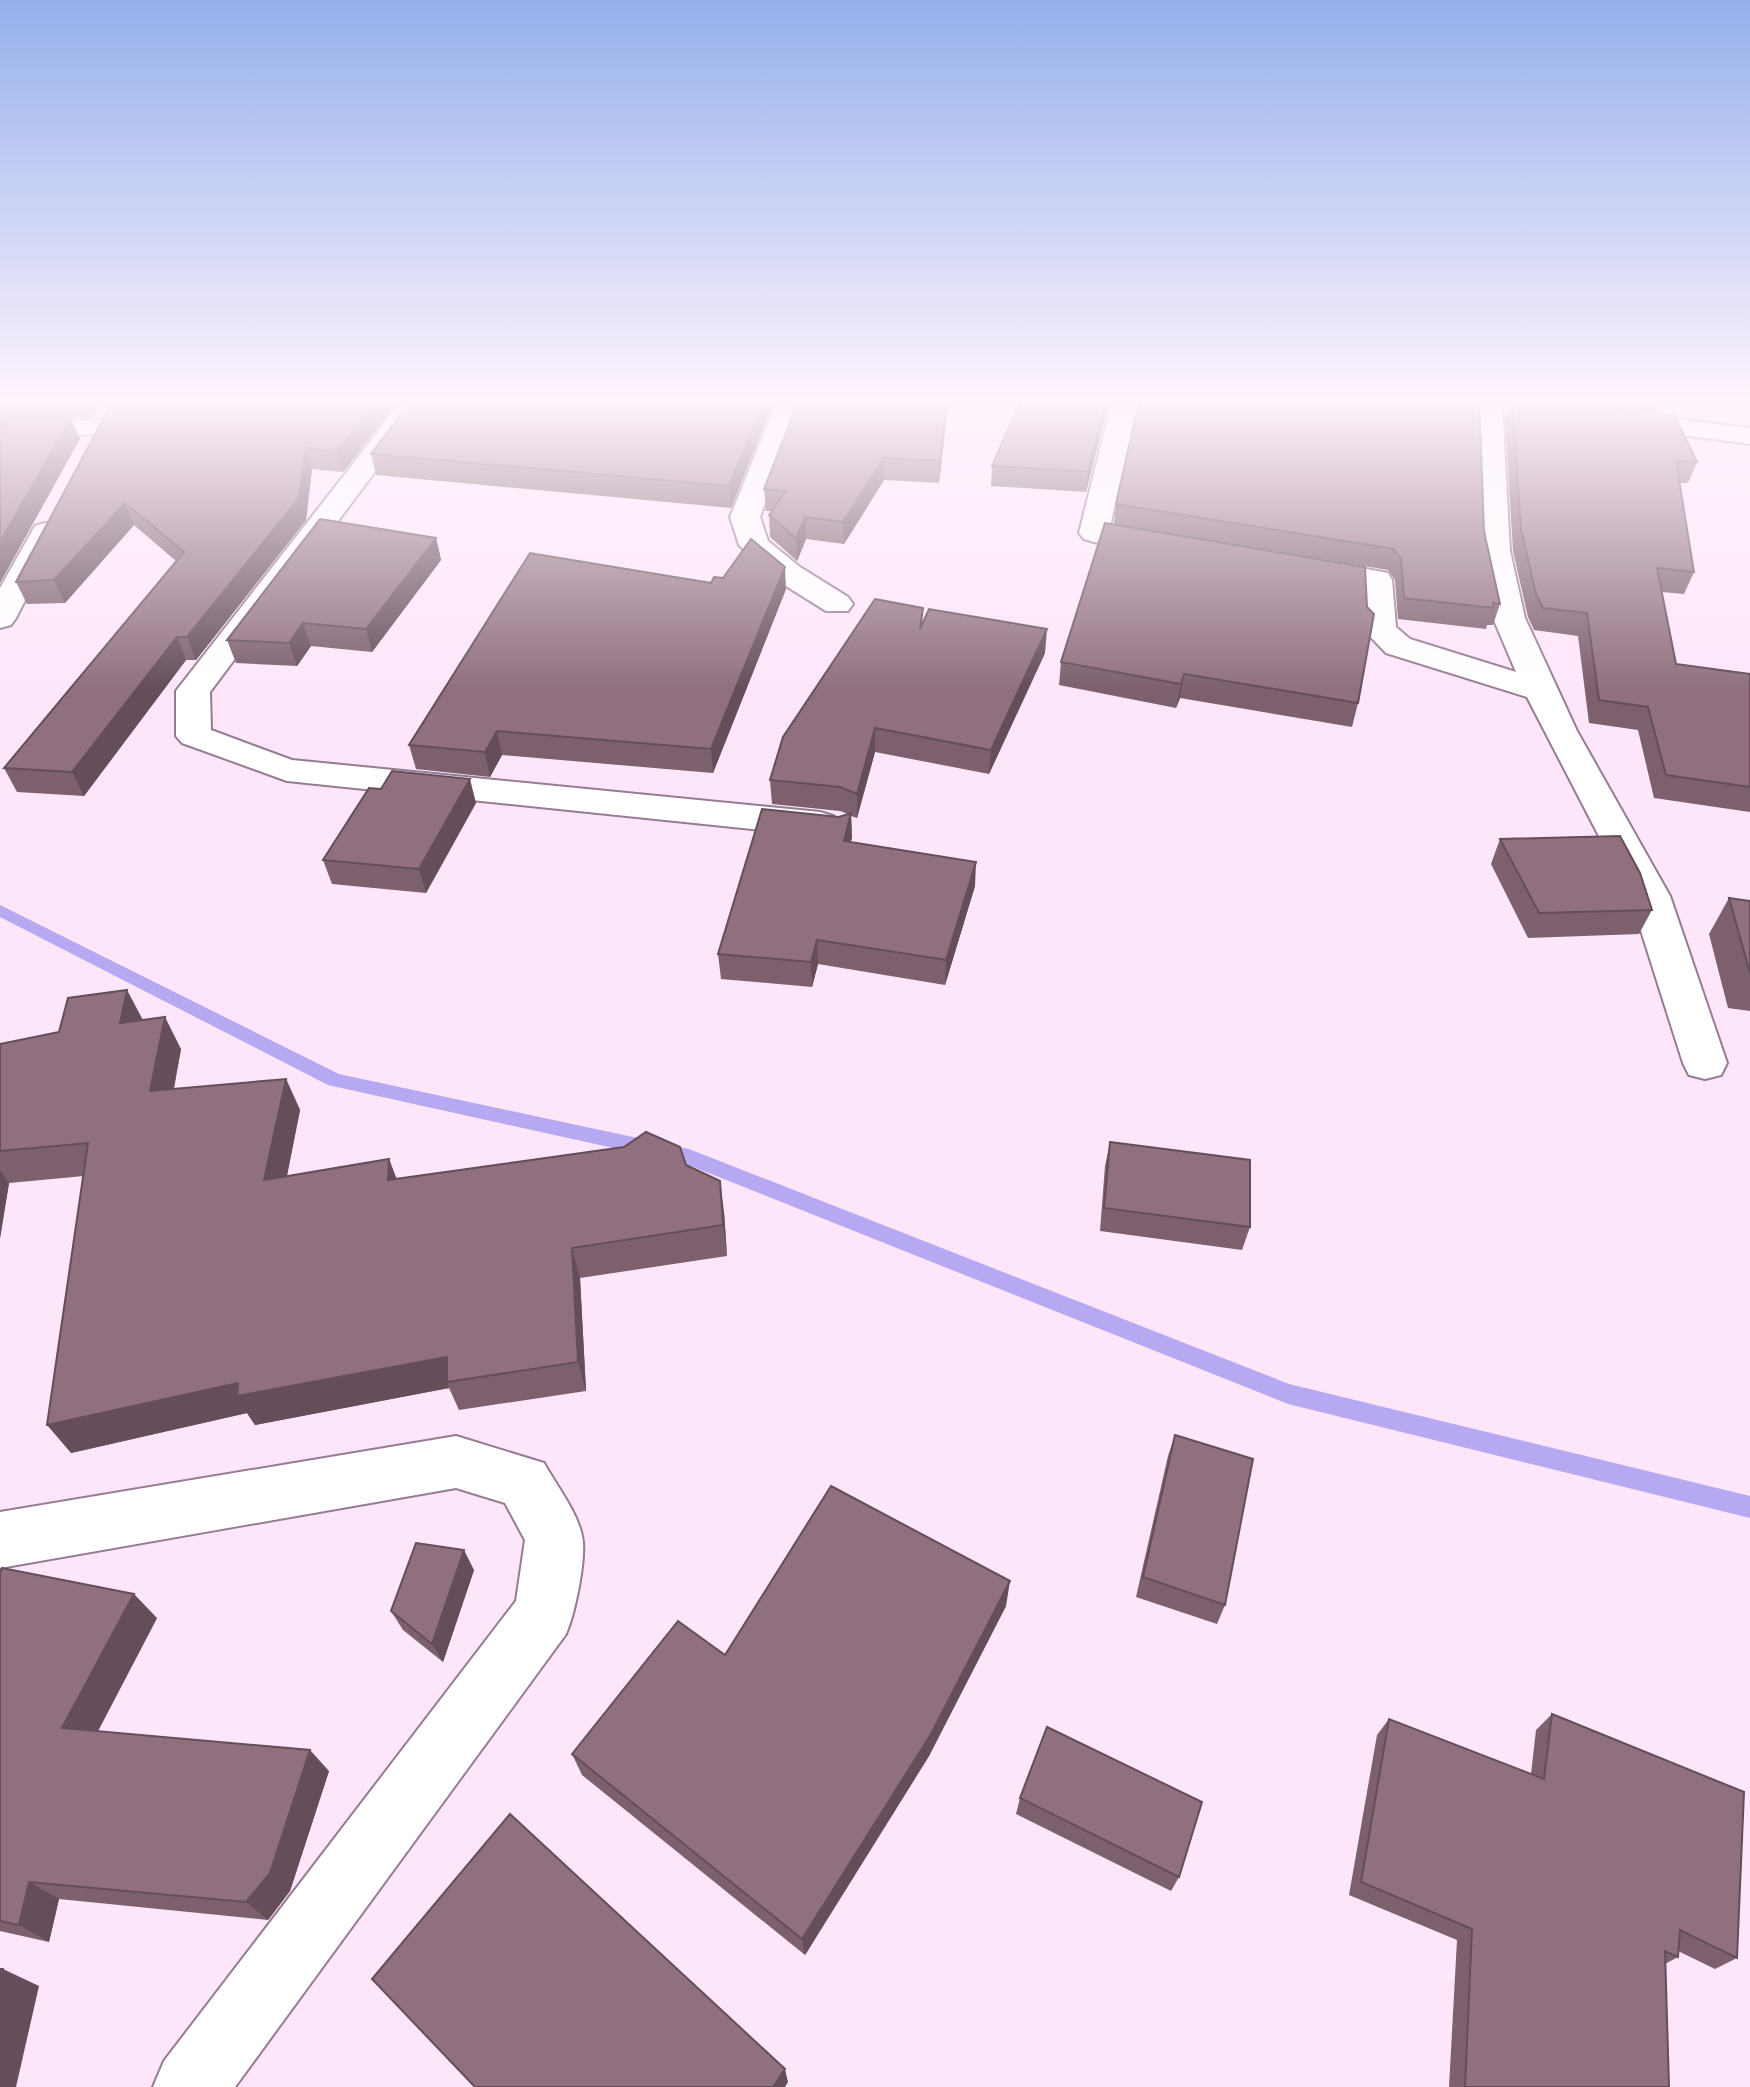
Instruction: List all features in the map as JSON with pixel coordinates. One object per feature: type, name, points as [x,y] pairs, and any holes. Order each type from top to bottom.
[{"type":"street","points":[[343,494],[193,691],[194,736],[287,770],[840,826]]},
{"type":"street","points":[[754,494],[745,517],[754,545],[789,574],[837,604]]},
{"type":"street","points":[[1103,494],[1094,533],[1186,548]]},
{"type":"street","points":[[1493,494],[1495,551],[1509,618],[1544,691],[1559,731],[1650,896],[1705,1063]]},
{"type":"street","points":[[0,618],[57,511]]},
{"type":"street","points":[[1277,563],[1377,580],[1380,630],[1398,646],[1544,691]]},
{"type":"street","points":[[0,1540],[456,1462],[524,1482],[554,1537],[545,1613],[190,2087]]},
{"type":"building","points":[[0,494],[27,494],[0,542]]},
{"type":"building","points":[[63,494],[300,494],[187,637],[177,637],[72,772],[4,768],[184,552],[125,503],[54,580],[16,582]]},
{"type":"building","points":[[784,494],[861,494],[843,522],[805,517],[796,538],[769,515]]},
{"type":"building","points":[[1118,494],[1483,494],[1484,531],[1500,604],[1493,603],[1493,608],[1404,598],[1401,559],[1394,549],[1116,504]]},
{"type":"building","points":[[1519,494],[1681,494],[1694,572],[1657,568],[1676,664],[1750,674],[1750,787],[1666,775],[1648,707],[1599,700],[1587,613],[1543,608],[1536,594],[1521,529]]},
{"type":"building","points":[[320,519],[436,538],[366,629],[303,623],[289,643],[227,640]]},
{"type":"building","points":[[1105,523],[1365,567],[1367,607],[1374,614],[1358,703],[1184,674],[1181,684],[1061,662]]},
{"type":"building","points":[[751,539],[785,567],[711,749],[497,731],[485,752],[409,745],[530,553],[711,583],[714,577],[723,578]]},
{"type":"building","points":[[875,599],[923,608],[920,629],[929,609],[1047,629],[991,750],[875,728],[857,794],[840,787],[770,780],[783,737]]},
{"type":"building","points":[[392,771],[470,779],[419,869],[323,860],[369,788],[381,789]]},
{"type":"building","points":[[762,809],[839,817],[851,813],[844,841],[976,862],[946,960],[817,940],[811,962],[718,954]]},
{"type":"building","points":[[1620,836],[1640,873],[1652,910],[1539,913],[1500,839]]},
{"type":"building","points":[[1729,898],[1750,901],[1750,973]]},
{"type":"building","points":[[127,990],[120,1023],[165,1017],[150,1091],[286,1079],[264,1180],[389,1159],[388,1180],[624,1147],[646,1132],[680,1147],[686,1165],[720,1181],[723,1225],[572,1248],[578,1362],[447,1382],[447,1357],[237,1396],[238,1383],[47,1425],[88,1143],[0,1151],[0,1044],[59,1032],[68,998]]},
{"type":"building","points":[[1110,1142],[1250,1160],[1250,1227],[1104,1208]]},
{"type":"building","points":[[1175,1435],[1253,1459],[1225,1605],[1143,1577]]},
{"type":"building","points":[[831,1486],[1010,1581],[931,1734],[802,1939],[572,1754],[678,1621],[725,1655]]},
{"type":"building","points":[[416,1543],[464,1550],[432,1644],[391,1611]]},
{"type":"building","points":[[2,1568],[134,1594],[62,1728],[310,1750],[270,1873],[246,1902],[29,1882],[19,1925],[0,1921]]},
{"type":"building","points":[[1552,1714],[1744,1792],[1737,1958],[1680,1930],[1678,1957],[1665,1951],[1669,2087],[1465,2087],[1472,1929],[1361,1882],[1389,1719],[1544,1779]]},
{"type":"building","points":[[1047,1727],[1202,1802],[1179,1877],[1020,1798]]},
{"type":"building","points":[[510,1814],[785,2069],[773,2087],[475,2087],[372,1979]]},
{"type":"waterway","points":[[0,910],[335,1080],[689,1157],[1288,1394],[1750,1507]]}]
